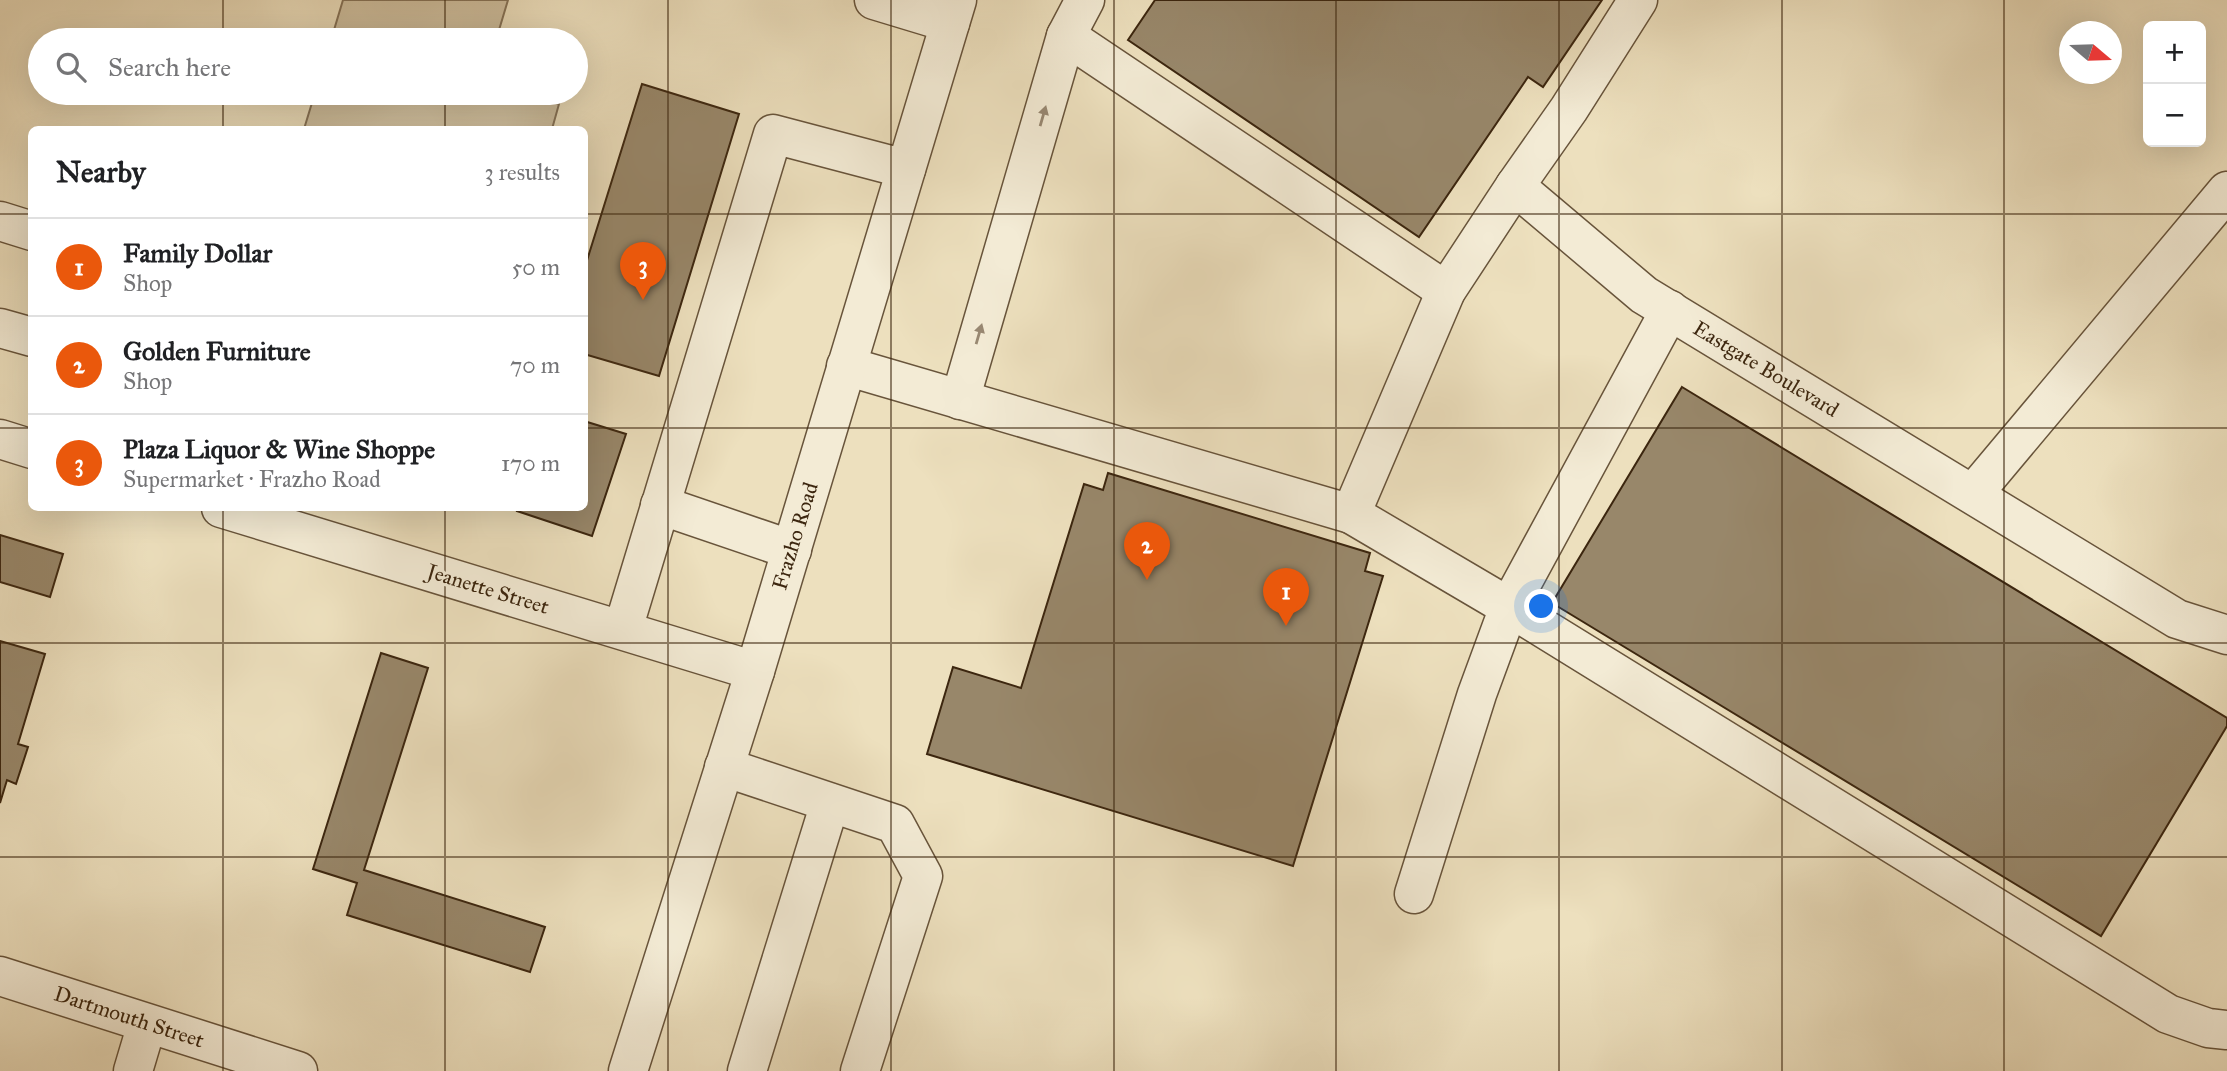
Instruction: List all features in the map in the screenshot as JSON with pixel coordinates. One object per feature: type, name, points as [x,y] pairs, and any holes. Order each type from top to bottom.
[{"type":"street","points":[[874,0],[953,12]]},
{"type":"street","points":[[960,400],[1066,36],[1085,0]]},
{"type":"street","points":[[1350,514],[1446,292],[1569,109],[1638,0]]},
{"type":"street","name":"Frazho Road","points":[[628,1071],[755,671],[953,12]]},
{"type":"street","points":[[1066,36],[1446,292]]},
{"type":"street","points":[[623,629],[772,134],[906,169]]},
{"type":"street","name":"Eastgate Boulevard","points":[[1515,186],[1644,295],[2177,619],[2227,635]]},
{"type":"street","points":[[1973,494],[2227,191]]},
{"type":"street","points":[[0,221],[28,229]]},
{"type":"street","points":[[1414,894],[1477,694],[1509,607],[1670,310]]},
{"type":"street","points":[[0,328],[28,336]]},
{"type":"street","points":[[846,366],[1350,514],[1509,607],[2168,1014],[2208,1028],[2227,1030]]},
{"type":"street","points":[[0,439],[28,448]]},
{"type":"street","points":[[660,505],[792,550]]},
{"type":"street","name":"Jeanette Street","points":[[231,511],[755,671]]},
{"type":"street","points":[[724,767],[895,824],[923,876],[860,1071]]},
{"type":"street","points":[[747,1071],[830,803]]},
{"type":"street","name":"Dartmouth Street","points":[[0,976],[298,1071]]},
{"type":"street","points":[[132,1071],[147,1024]]},
{"type":"shaded area","points":[[343,0],[508,0],[500,28],[335,28]]},
{"type":"shaded area","points":[[311,105],[559,105],[553,126],[305,126]]},
{"type":"building","points":[[1155,0],[1602,0],[1543,87],[1528,77],[1419,237],[1128,40]]},
{"type":"building","points":[[642,84],[739,114],[659,376],[588,355],[588,257]]},
{"type":"building","points":[[1682,387],[2227,718],[2227,726],[2101,936],[1552,603]]},
{"type":"building","points":[[588,422],[626,434],[592,536],[517,511],[588,511]]},
{"type":"building","points":[[1108,473],[1370,553],[1365,571],[1383,576],[1293,866],[927,754],[953,667],[1021,688],[1084,484],[1103,490]]},
{"type":"building","points":[[0,535],[63,554],[50,597],[0,582]]},
{"type":"building","points":[[0,641],[45,654],[18,744],[28,747],[16,784],[7,780],[0,803]]},
{"type":"building","points":[[381,653],[428,668],[364,870],[545,927],[530,972],[347,915],[357,883],[313,869]]},
{"type":"place","name":"Plaza Liquor & Wine Shoppe","points":[[643,300]]},
{"type":"place","name":"Golden Furniture","points":[[1147,580]]},
{"type":"place","name":"Family Dollar","points":[[1286,626]]}]
